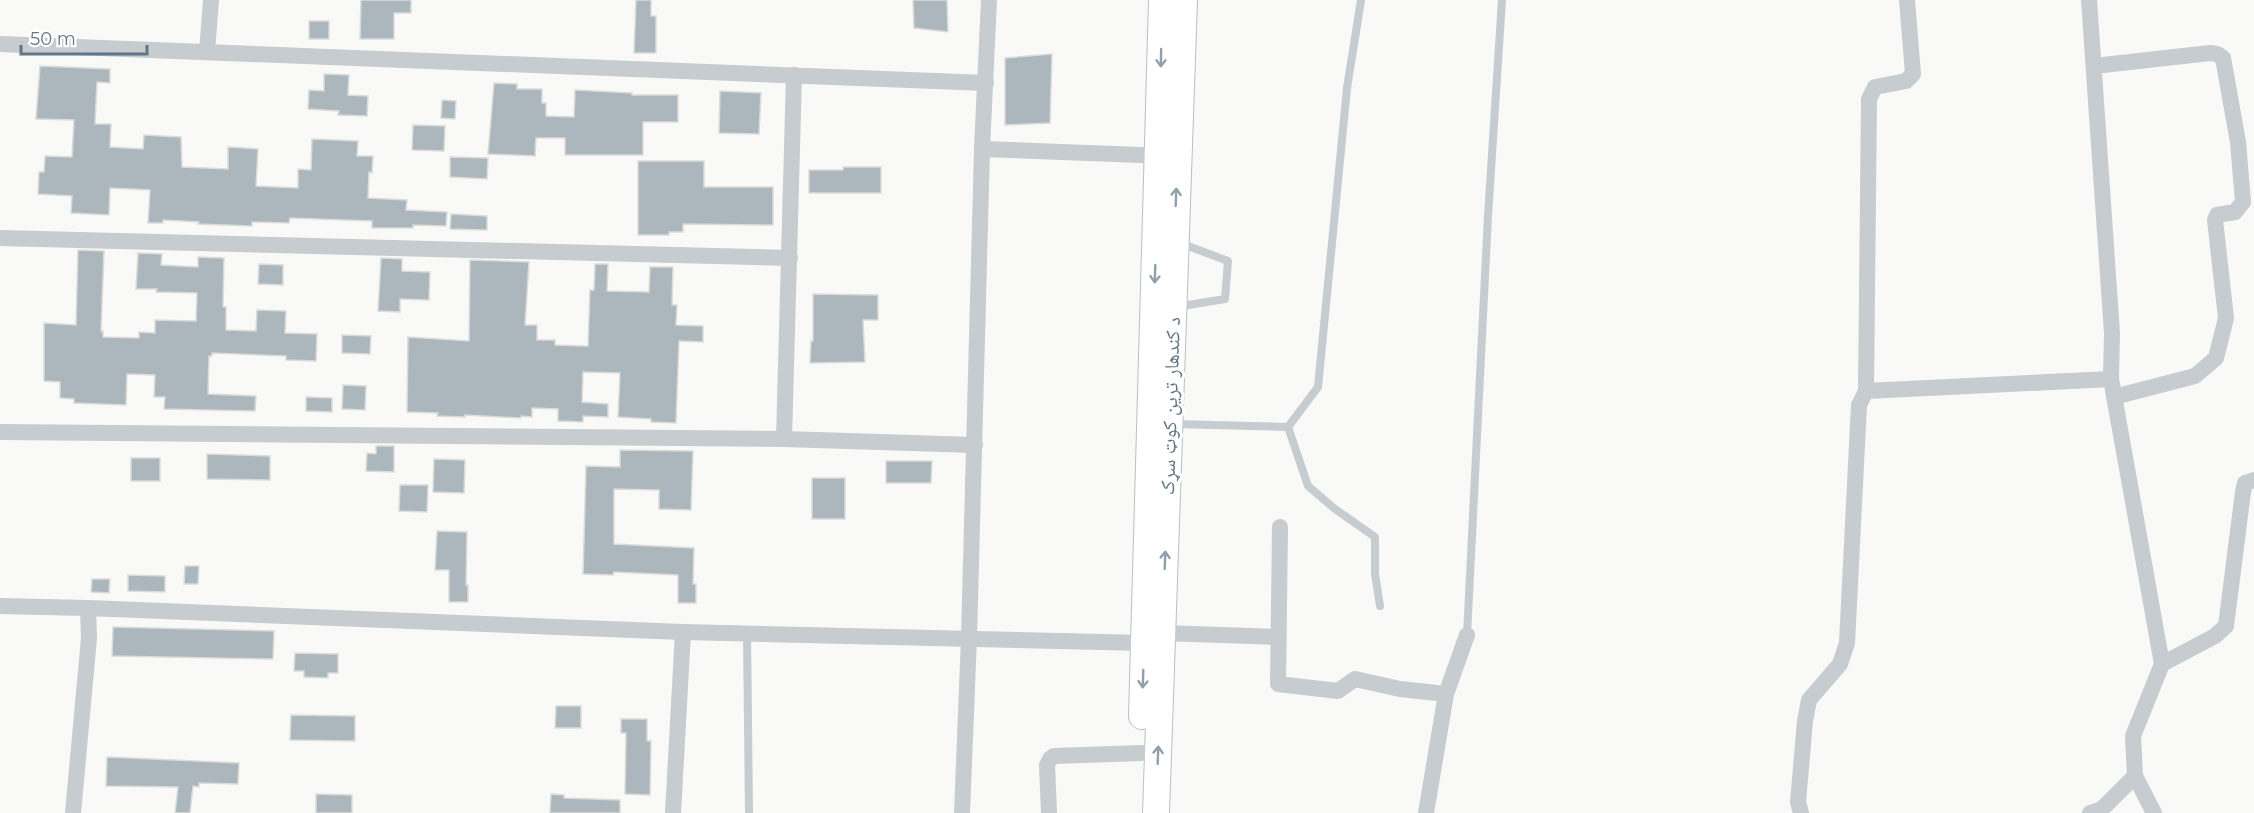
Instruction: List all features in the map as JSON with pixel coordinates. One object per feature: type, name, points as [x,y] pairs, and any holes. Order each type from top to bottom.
[{"type":"main road","name":"د کندهار ترين کوټ سړک","points":[[1139,813],[1141,753],[1154,638],[1169,424],[1175,241],[1168,156],[1162,0]]},
{"type":"main road","name":"د کندهار ترين کوټ سړک","points":[[1156,813],[1154,638],[1168,156],[1184,0]]},
{"type":"street","points":[[207,52],[211,0]]},
{"type":"street","points":[[962,813],[975,445],[982,149],[989,0]]},
{"type":"street","points":[[1801,813],[1798,802],[1809,700],[1840,664],[1847,643],[1859,405],[1866,391],[1869,99],[1875,87],[1906,81],[1913,74],[1907,0]]},
{"type":"street","points":[[2089,0],[2112,333],[2110,379],[2162,664],[2133,736],[2135,776],[2154,813]]},
{"type":"street","points":[[0,44],[986,83]]},
{"type":"street","points":[[2094,66],[2217,54],[2223,58],[2246,141],[2243,202],[2235,212],[2217,215],[2215,220],[2226,318],[2216,358],[2195,376],[2114,397]]},
{"type":"street","points":[[784,439],[794,75]]},
{"type":"street","points":[[982,149],[1168,156]]},
{"type":"street","points":[[0,238],[790,258]]},
{"type":"street","points":[[1866,391],[2110,379]]},
{"type":"street","points":[[0,432],[784,439],[975,445]]},
{"type":"street","points":[[2162,664],[2215,636],[2226,626],[2243,492],[2245,483],[2254,480]]},
{"type":"street","points":[[1280,527],[1278,684],[1338,691],[1355,679],[1400,689],[1446,694]]},
{"type":"street","points":[[0,606],[683,632],[969,638],[1278,637]]},
{"type":"street","points":[[73,813],[89,638],[88,608]]},
{"type":"street","points":[[673,813],[683,632]]},
{"type":"street","points":[[1426,813],[1446,694],[1467,635]]},
{"type":"street","points":[[1049,813],[1047,765],[1054,756],[1141,753]]},
{"type":"street","points":[[2090,813],[2102,809],[2135,776]]},
{"type":"lane","points":[[1288,428],[1318,387],[1347,88],[1361,0]]},
{"type":"lane","points":[[1467,635],[1488,216],[1502,0]]},
{"type":"lane","points":[[1173,308],[1226,299],[1228,261],[1175,241]]},
{"type":"lane","points":[[1169,424],[1288,428]]},
{"type":"lane","points":[[1288,428],[1308,486],[1335,509],[1376,537],[1376,574],[1380,606]]},
{"type":"lane","points":[[747,633],[749,813]]},
{"type":"building","points":[[361,0],[411,0],[411,13],[394,13],[394,39],[360,39]]},
{"type":"building","points":[[636,0],[651,0],[651,16],[656,16],[656,53],[634,53]]},
{"type":"building","points":[[913,0],[947,0],[948,32],[914,28]]},
{"type":"building","points":[[309,21],[329,21],[329,39],[309,39]]},
{"type":"building","points":[[1052,54],[1050,123],[1005,125],[1005,58]]},
{"type":"building","points":[[40,66],[110,69],[110,83],[97,82],[95,124],[111,124],[110,147],[143,149],[144,135],[181,137],[182,167],[228,169],[228,147],[258,149],[256,186],[298,188],[298,169],[311,170],[312,139],[358,141],[357,156],[373,156],[372,173],[369,172],[368,198],[407,200],[406,210],[447,212],[446,226],[413,225],[413,228],[372,228],[372,221],[290,218],[289,223],[252,222],[252,226],[163,220],[163,223],[148,223],[150,190],[110,188],[109,215],[71,213],[72,196],[38,194],[39,172],[44,172],[45,156],[72,157],[74,120],[36,119]]},
{"type":"building","points":[[324,74],[349,75],[348,95],[368,96],[367,116],[338,115],[339,111],[308,109],[309,90],[324,91]]},
{"type":"building","points":[[494,83],[517,84],[517,89],[542,89],[542,103],[546,103],[546,116],[574,117],[575,90],[632,93],[632,95],[678,95],[678,122],[643,122],[643,155],[565,155],[565,138],[536,138],[535,156],[488,154]]},
{"type":"building","points":[[720,91],[761,93],[759,134],[719,133]]},
{"type":"building","points":[[442,100],[456,101],[455,119],[441,118]]},
{"type":"building","points":[[413,125],[445,126],[444,151],[412,150]]},
{"type":"building","points":[[450,157],[488,158],[487,179],[450,177]]},
{"type":"building","points":[[638,161],[704,161],[704,187],[773,187],[773,225],[683,224],[683,232],[669,232],[669,235],[638,235]]},
{"type":"building","points":[[843,167],[881,167],[881,193],[809,193],[809,170],[843,170]]},
{"type":"building","points":[[451,214],[487,216],[487,230],[450,229]]},
{"type":"building","points":[[78,250],[104,251],[101,331],[103,331],[103,337],[139,338],[139,332],[155,333],[155,320],[196,321],[197,293],[136,289],[138,253],[162,254],[161,265],[198,267],[198,257],[224,258],[223,307],[226,307],[226,330],[256,331],[257,310],[286,311],[285,333],[317,334],[316,361],[286,360],[286,356],[212,353],[212,356],[209,356],[208,394],[256,396],[255,411],[164,409],[165,397],[154,397],[155,375],[127,374],[126,405],[74,403],[74,399],[60,398],[60,382],[44,381],[44,323],[76,325]]},
{"type":"building","points":[[381,258],[402,259],[402,271],[430,272],[429,300],[400,299],[400,312],[378,311]]},
{"type":"building","points":[[470,260],[529,262],[525,325],[537,325],[537,340],[555,340],[555,345],[583,346],[588,346],[590,290],[594,290],[595,264],[608,264],[607,291],[649,292],[650,267],[673,267],[672,305],[677,305],[676,325],[703,326],[703,342],[679,341],[676,423],[618,417],[620,373],[583,372],[582,402],[608,404],[608,417],[583,416],[583,422],[558,421],[558,409],[532,408],[532,417],[521,416],[521,418],[437,416],[438,413],[407,412],[408,337],[469,341]]},
{"type":"building","points":[[259,264],[283,265],[283,285],[258,284]]},
{"type":"building","points":[[813,294],[878,295],[878,320],[863,320],[865,362],[810,363],[811,341],[813,341]]},
{"type":"building","points":[[342,335],[371,336],[370,354],[342,353]]},
{"type":"building","points":[[343,385],[366,386],[365,410],[342,409]]},
{"type":"building","points":[[306,397],[332,398],[332,412],[306,411]]},
{"type":"building","points":[[376,446],[394,446],[394,472],[366,471],[367,453],[376,454]]},
{"type":"building","points":[[620,450],[693,451],[691,510],[659,509],[659,490],[614,489],[614,544],[694,548],[693,584],[696,584],[696,603],[678,603],[678,575],[614,572],[613,575],[583,574],[586,466],[620,467]]},
{"type":"building","points":[[207,454],[270,456],[270,480],[207,479]]},
{"type":"building","points":[[131,458],[160,458],[160,481],[131,481]]},
{"type":"building","points":[[434,459],[465,460],[464,493],[433,492]]},
{"type":"building","points":[[886,461],[932,461],[931,483],[886,483]]},
{"type":"building","points":[[812,478],[845,478],[845,519],[812,519]]},
{"type":"building","points":[[400,485],[428,485],[427,512],[399,511]]},
{"type":"building","points":[[437,531],[467,532],[468,602],[449,602],[449,570],[435,570]]},
{"type":"building","points":[[185,566],[199,566],[198,584],[184,584]]},
{"type":"building","points":[[128,575],[165,576],[165,592],[128,591]]},
{"type":"building","points":[[92,579],[110,579],[109,593],[91,592]]},
{"type":"building","points":[[113,627],[274,631],[273,659],[112,656]]},
{"type":"building","points":[[295,653],[338,654],[338,673],[328,673],[328,678],[304,677],[304,671],[294,671]]},
{"type":"building","points":[[556,706],[581,706],[581,728],[555,728]]},
{"type":"building","points":[[291,715],[355,716],[355,741],[290,740]]},
{"type":"building","points":[[621,719],[647,719],[647,741],[651,741],[650,795],[625,794],[626,733],[621,733]]},
{"type":"building","points":[[107,757],[239,763],[238,784],[199,783],[199,787],[193,786],[190,813],[175,813],[178,787],[106,786]]},
{"type":"building","points":[[316,794],[352,795],[352,813],[316,813]]},
{"type":"building","points":[[551,794],[564,795],[564,798],[620,800],[620,813],[550,813]]}]
